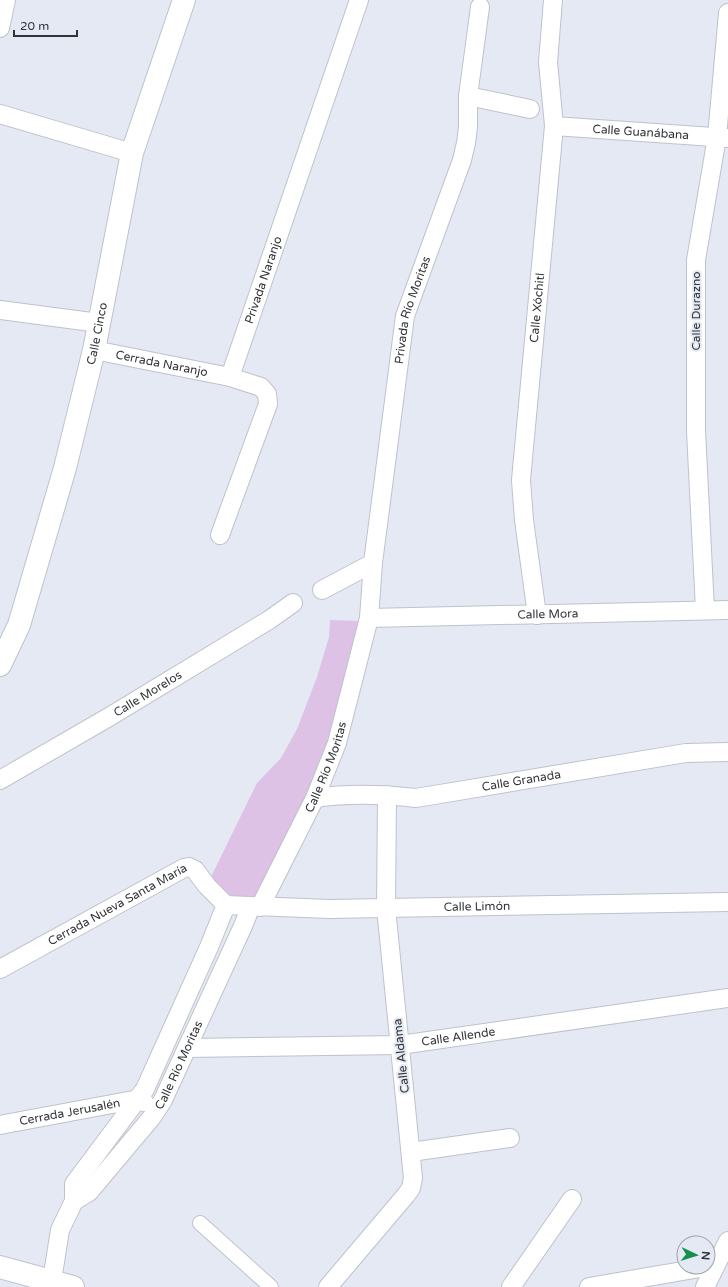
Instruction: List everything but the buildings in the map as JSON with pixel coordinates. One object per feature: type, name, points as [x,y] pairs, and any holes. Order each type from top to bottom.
[{"type":"street","points":[[0,28],[6,0]]},
{"type":"street","name":"Calle Cinco","points":[[0,665],[19,625],[65,468],[94,350],[132,153],[184,0]]},
{"type":"street","name":"Privada Naranjo","points":[[230,377],[359,0]]},
{"type":"street","name":"Calle Xóchitl","points":[[538,615],[524,520],[521,480],[554,126],[548,62],[553,0]]},
{"type":"street","name":"Privada Río Moritas","points":[[368,618],[373,563],[405,316],[462,160],[468,127],[468,96],[480,7]]},
{"type":"street","name":"Calle Durazno","points":[[705,610],[696,431],[696,260],[722,137],[728,13]]},
{"type":"street","points":[[468,96],[530,109]]},
{"type":"street","points":[[0,114],[132,153]]},
{"type":"street","name":"Calle Guanábana","points":[[554,126],[722,137]]},
{"type":"street","points":[[0,310],[99,324]]},
{"type":"street","name":"Cerrada Naranjo","points":[[94,350],[230,377]]},
{"type":"street","points":[[220,536],[268,404],[267,394],[261,387],[230,377]]},
{"type":"street","points":[[322,590],[373,563]]},
{"type":"street","name":"Calle Morelos","points":[[0,780],[116,713],[269,620],[292,603]]},
{"type":"street","name":"Calle Mora","points":[[368,618],[728,610]]},
{"type":"street","name":"Calle Río Moritas","points":[[74,1201],[88,1192],[157,1110],[163,1100],[243,926],[256,907],[315,798],[337,743],[368,618]]},
{"type":"street","name":"Calle Granada","points":[[315,798],[330,796],[386,795],[416,798],[686,753],[728,752]]},
{"type":"street","name":"Calle Aldama","points":[[328,1287],[411,1188],[413,1178],[386,908],[386,795]]},
{"type":"street","name":"Cerrada Nueva Santa María","points":[[0,970],[184,868],[189,867],[195,870],[207,886],[226,905]]},
{"type":"street","name":"Calle Limón","points":[[226,905],[330,909],[728,902]]},
{"type":"street","name":"Calle Río Moritas","points":[[51,1284],[60,1230],[74,1201],[74,1184],[145,1089],[226,905]]},
{"type":"street","name":"Calle Allende","points":[[188,1048],[400,1045],[728,998]]},
{"type":"street","points":[[139,1099],[157,1110]]},
{"type":"street","name":"Cerrada Jerusalén","points":[[0,1125],[139,1099]]},
{"type":"street","points":[[411,1152],[510,1138]]},
{"type":"street","points":[[511,1287],[572,1199]]},
{"type":"street","points":[[200,1223],[271,1287]]},
{"type":"street","points":[[716,1261],[728,1241]]},
{"type":"street","points":[[0,1267],[51,1284],[73,1287]]},
{"type":"street","points":[[589,1287],[676,1271]]},
{"type":"street","points":[[705,1287],[710,1275]]},
{"type":"shaded area","points":[[330,620],[361,621],[334,742],[258,907],[207,885],[257,783],[281,758],[297,729],[317,677],[329,637]]}]
